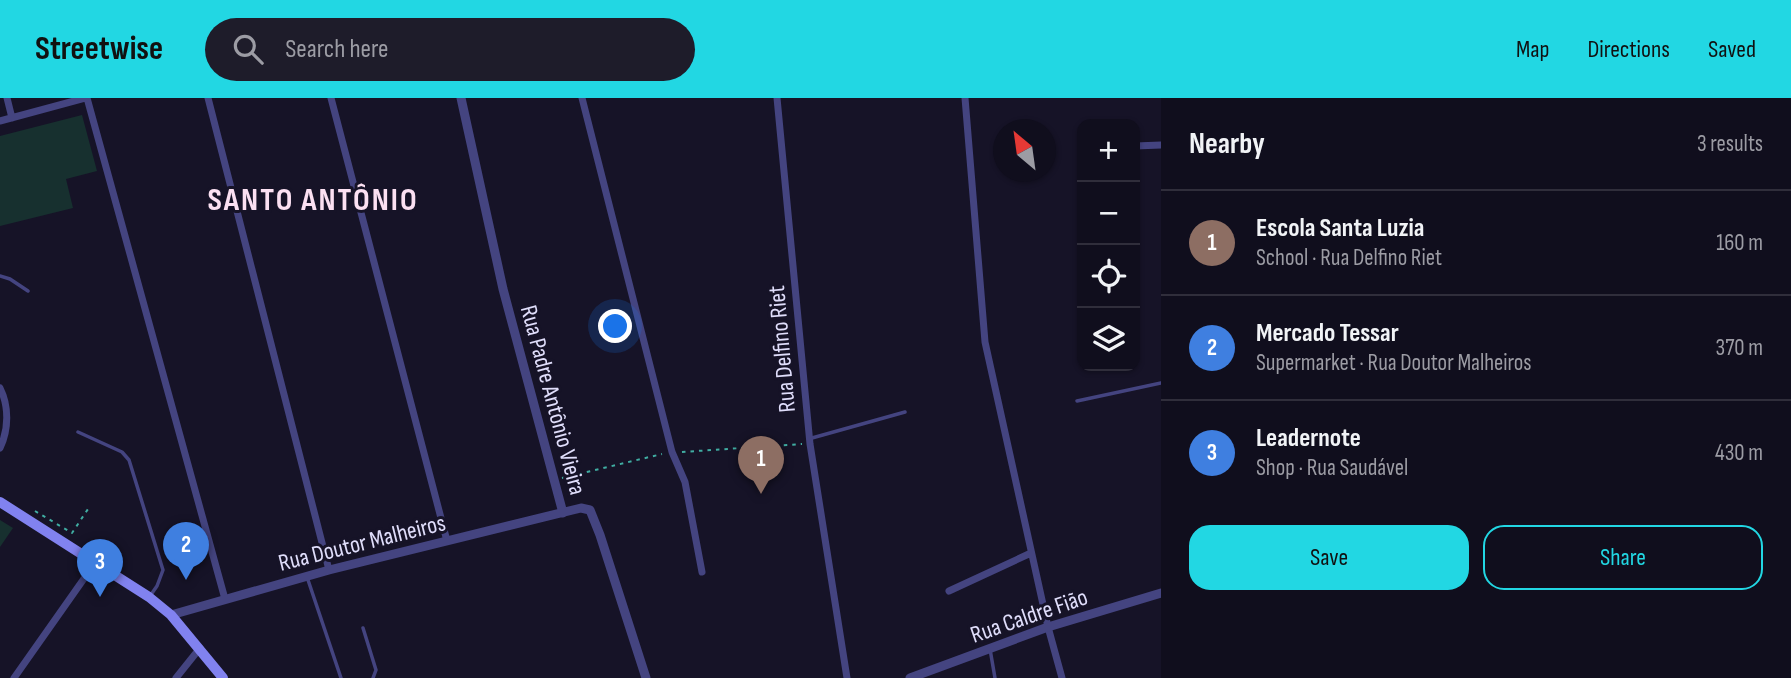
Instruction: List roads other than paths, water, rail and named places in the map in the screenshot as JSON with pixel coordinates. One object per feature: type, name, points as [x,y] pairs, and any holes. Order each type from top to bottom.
[{"type":"main road","points":[[0,502],[149,597],[171,615],[223,678]]},
{"type":"street","points":[[6,98],[12,118]]},
{"type":"street","points":[[0,121],[86,98],[225,598]]},
{"type":"street","points":[[208,98],[329,570]]},
{"type":"street","points":[[331,98],[447,541]]},
{"type":"street","name":"Rua Padre Antônio Vieira","points":[[461,98],[503,289],[563,513],[581,508],[590,510],[646,678]]},
{"type":"street","points":[[582,98],[672,452],[685,482],[702,572]]},
{"type":"street","name":"Rua Delfino Riet","points":[[777,98],[810,439],[847,678]]},
{"type":"street","points":[[965,98],[985,342],[1048,628],[1062,678]]},
{"type":"street","points":[[1140,146],[1161,145]]},
{"type":"street","points":[[0,388],[7,402],[4,440],[0,448]]},
{"type":"street","name":"Rua Doutor Malheiros","points":[[171,615],[329,570],[563,513]]},
{"type":"street","points":[[949,591],[1031,553]]},
{"type":"street","points":[[15,678],[95,562]]},
{"type":"street","name":"Rua Caldre Fião","points":[[910,678],[1048,628],[1161,593]]},
{"type":"street","points":[[176,678],[200,648]]},
{"type":"lane","points":[[0,276],[28,291]]},
{"type":"lane","points":[[1077,401],[1161,383]]},
{"type":"lane","points":[[810,439],[905,412]]},
{"type":"lane","points":[[78,432],[122,452],[129,460],[163,570],[149,597]]},
{"type":"lane","points":[[306,576],[341,678]]},
{"type":"lane","points":[[363,628],[376,670],[373,678]]},
{"type":"lane","points":[[990,649],[995,678]]},
{"type":"place","name":"Escola Santa Luzia","points":[[761,494]]},
{"type":"place","name":"Mercado Tessar","points":[[186,580]]},
{"type":"place","name":"Leadernote","points":[[100,597]]},
{"type":"district","name":"SANTO ANTÔNIO","points":[[313,200]]}]
